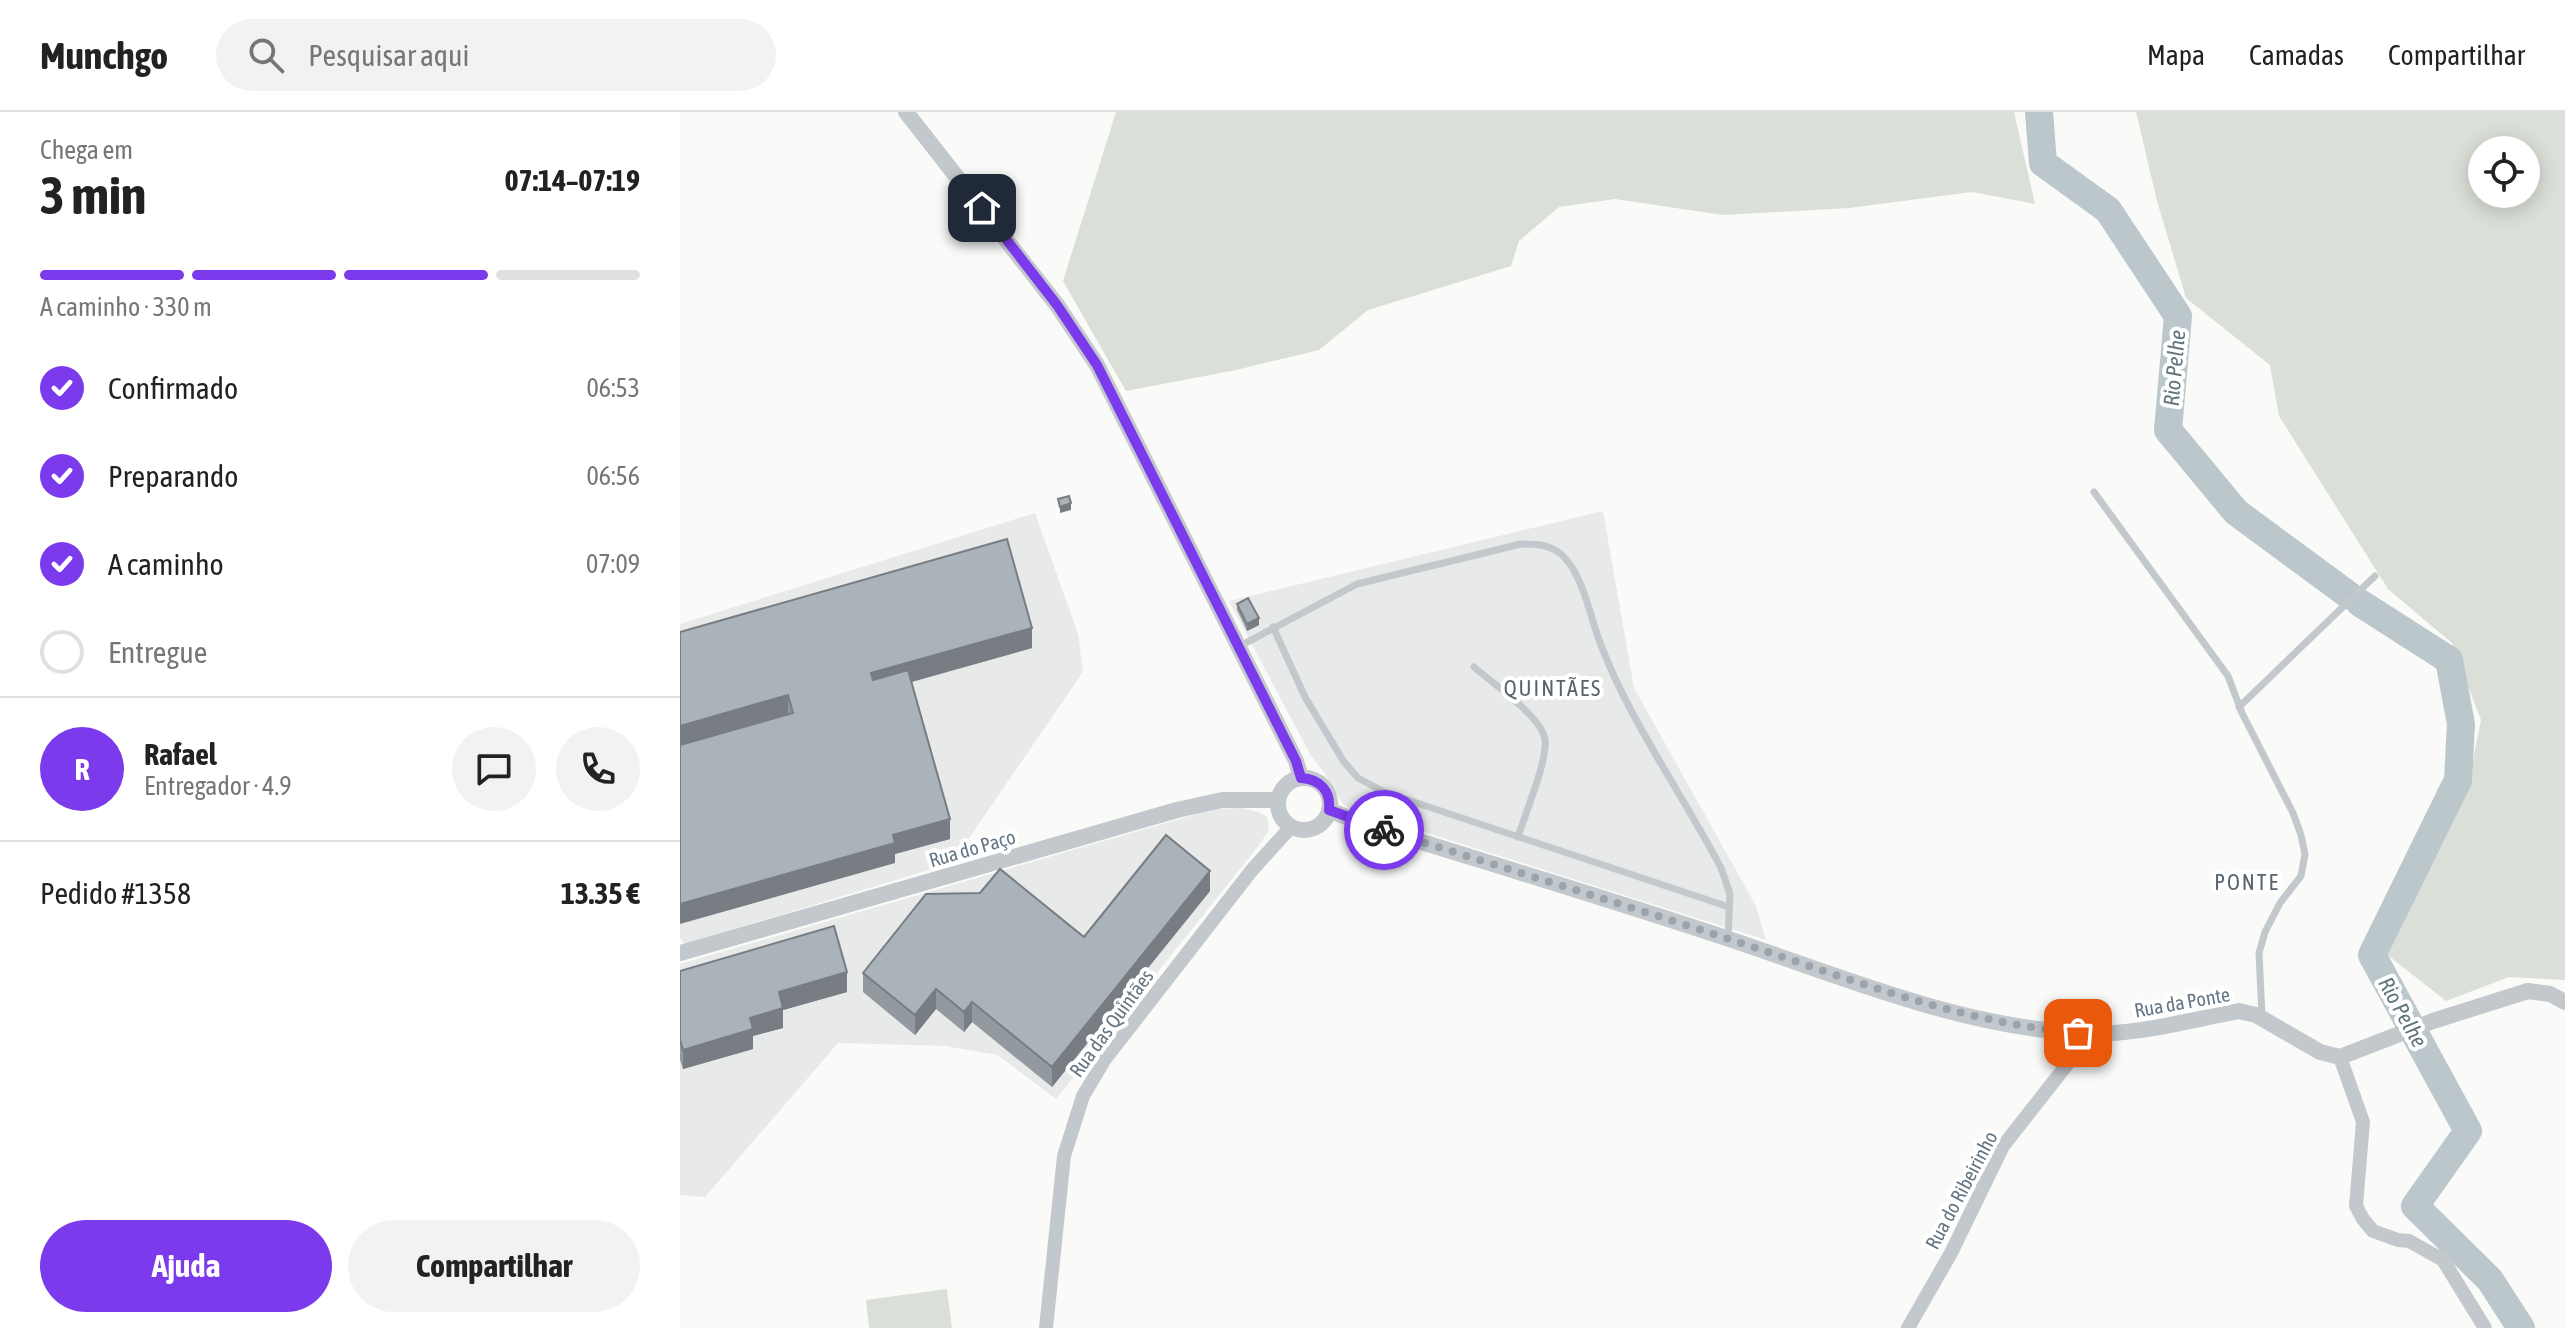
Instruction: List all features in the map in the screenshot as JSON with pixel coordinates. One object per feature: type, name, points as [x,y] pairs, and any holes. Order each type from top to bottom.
[{"type":"street","points":[[906,112],[1057,305],[1097,365],[1240,646],[1296,761],[1301,778]]},
{"type":"street","points":[[1301,778],[1321,785],[1328,796],[1329,810],[1321,824],[1306,830],[1291,827],[1280,815],[1278,800],[1286,785],[1301,778]]},
{"type":"street","name":"Rua do Paço","points":[[680,953],[1177,810],[1222,800],[1278,800]]},
{"type":"street","name":"Rua da Ponte","points":[[1329,810],[1361,823],[1948,1011],[2043,1030],[2078,1033],[2121,1032],[2239,1011],[2262,1018],[2320,1052],[2340,1057]]},
{"type":"street","name":"Rua das Quintães","points":[[1046,1328],[1060,1176],[1068,1136],[1083,1096],[1105,1059],[1252,870],[1291,827]]},
{"type":"street","points":[[2485,1328],[2443,1260],[2409,1241],[2373,1231],[2356,1206],[2363,1122],[2340,1057],[2433,1021],[2528,991],[2550,994],[2565,1002]]},
{"type":"street","name":"Rua do Ribeirinho","points":[[1908,1328],[1951,1253],[2003,1146],[2069,1062],[2078,1033]]},
{"type":"lane","points":[[2094,492],[2228,676],[2239,707],[2301,835],[2305,854],[2301,876],[2280,903],[2265,932],[2259,953],[2262,1018]]},
{"type":"lane","points":[[1240,646],[1357,584],[1521,544],[1543,544],[1562,555],[1578,578],[1601,645],[1635,716],[1721,868],[1730,894],[1728,939]]},
{"type":"lane","points":[[2239,707],[2375,576]]},
{"type":"lane","points":[[1273,627],[1305,697],[1344,762],[1358,778],[1384,792],[1729,907]]},
{"type":"lane","points":[[1474,667],[1536,721],[1545,738],[1544,757],[1518,837]]},
{"type":"shaded area","points":[[1116,112],[2014,112],[2035,204],[1972,192],[1849,208],[1723,215],[1615,199],[1559,207],[1519,241],[1511,266],[1368,310],[1319,350],[1126,391],[1063,281]]},
{"type":"shaded area","points":[[2136,112],[2565,112],[2565,980],[2509,977],[2446,1001],[2385,953],[2467,790],[2481,720],[2452,643],[2388,589],[2279,416],[2270,365],[2186,298],[2157,201]]},
{"type":"shaded area","points":[[1603,511],[1634,688],[1756,906],[1766,940],[1343,804],[1311,756],[1229,601]]},
{"type":"shaded area","points":[[1035,513],[1078,634],[1083,672],[952,863],[684,944],[680,938],[680,624]]},
{"type":"shaded area","points":[[1243,808],[1267,817],[1269,830],[1056,1099],[998,1055],[945,1046],[838,1043],[705,1197],[680,1195],[680,964],[1214,809]]},
{"type":"shaded area","points":[[947,1289],[952,1328],[869,1328],[866,1300]]},
{"type":"building","points":[[1069,496],[1071,503],[1060,507],[1058,499]]},
{"type":"building","points":[[1007,539],[1032,628],[871,673],[873,680],[908,670],[950,819],[893,835],[895,843],[680,904],[680,745],[793,713],[788,695],[680,726],[680,632]]},
{"type":"building","points":[[1248,598],[1259,618],[1247,624],[1237,604]]},
{"type":"building","points":[[1166,835],[1210,871],[1052,1067],[972,1002],[964,1012],[936,989],[915,1015],[863,973],[926,894],[980,893],[1000,869],[1084,937]]},
{"type":"building","points":[[834,926],[847,972],[779,992],[783,1008],[750,1018],[753,1029],[683,1050],[680,1040],[680,971]]},
{"type":"waterway","name":"Rio Pelhe","points":[[2039,112],[2043,163],[2108,210],[2178,316],[2168,430],[2236,512],[2350,596]]},
{"type":"waterway","name":"Rio Pelhe","points":[[2360,603],[2449,660],[2461,724],[2458,780],[2372,955],[2468,1131],[2415,1206],[2490,1280],[2521,1328]]},
{"type":"way so far","points":[[1384,830],[1948,1011],[2043,1030],[2078,1033]]},
{"type":"district","name":"QUINTÃES","points":[[1553,688]]},
{"type":"district","name":"PONTE","points":[[2247,882]]},
{"type":"route","points":[[982,208],[1057,305],[1097,365],[1240,646],[1296,761],[1301,778],[1321,785],[1328,796],[1329,810],[1384,830]]}]
